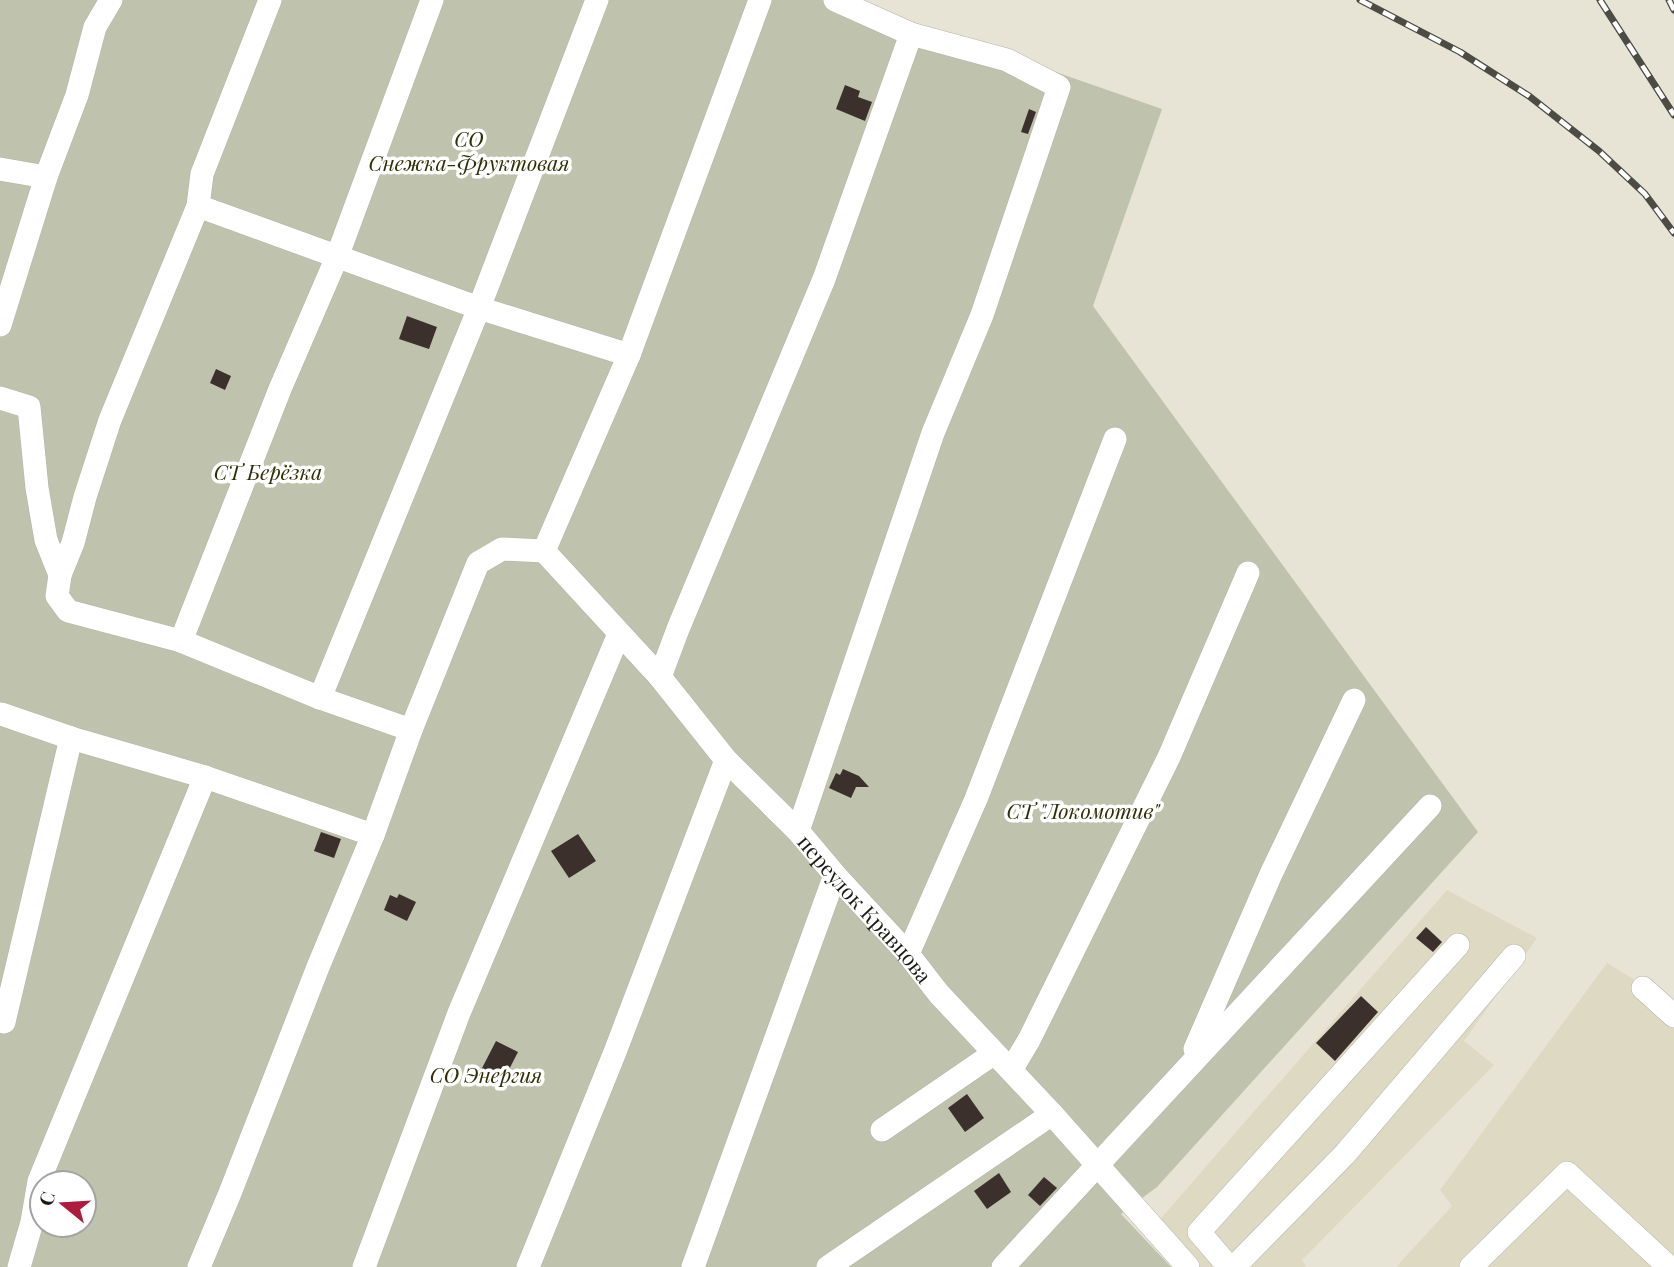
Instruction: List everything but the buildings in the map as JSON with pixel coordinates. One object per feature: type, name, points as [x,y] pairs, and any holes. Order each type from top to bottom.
[{"type":"street","points":[[0,326],[46,177],[77,95],[95,27],[111,0]]},
{"type":"street","points":[[270,0],[202,174],[198,206],[110,420],[73,543],[60,575],[57,596],[68,611],[181,641],[320,698],[411,730]]},
{"type":"street","points":[[181,641],[236,506],[279,389],[337,257],[432,0]]},
{"type":"street","points":[[320,698],[479,307],[597,0]]},
{"type":"street","points":[[199,1267],[373,835],[411,730],[478,563],[502,549],[544,551],[629,355],[760,0]]},
{"type":"street","points":[[798,831],[933,433],[982,315],[1059,87],[1007,60],[911,34],[835,0]]},
{"type":"street","points":[[660,677],[824,279],[911,34]]},
{"type":"street","points":[[0,169],[46,177]]},
{"type":"street","points":[[198,206],[479,307],[629,355]]},
{"type":"street","points":[[0,397],[29,407],[46,540],[60,575]]},
{"type":"street","points":[[908,954],[976,799],[1115,439]]},
{"type":"street","name":"переулок Кравцова","points":[[544,551],[660,677],[726,760],[798,831],[908,954],[939,994],[1052,1114],[1181,1264]]},
{"type":"street","points":[[1011,1070],[1030,1040],[1170,757],[1248,573]]},
{"type":"street","points":[[364,1267],[459,1013],[619,634]]},
{"type":"street","points":[[1188,1065],[1271,874],[1354,700]]},
{"type":"street","points":[[1,714],[205,778],[373,835]]},
{"type":"street","points":[[4,1022],[71,738]]},
{"type":"street","points":[[528,1267],[615,1052],[726,760]]},
{"type":"street","points":[[19,1267],[32,1222],[39,1181],[205,778]]},
{"type":"street","points":[[1003,1267],[1430,806]]},
{"type":"street","points":[[693,1267],[835,875]]},
{"type":"street","points":[[1458,945],[1199,1232],[1232,1267],[1345,1154],[1514,956]]},
{"type":"street","points":[[1643,988],[1674,1016]]},
{"type":"street","points":[[882,1130],[993,1054]]},
{"type":"street","points":[[828,1267],[1052,1114]]},
{"type":"street","points":[[1471,1267],[1567,1173],[1669,1267]]},
{"type":"shaded area","points":[[1447,890],[1537,938],[1464,1041],[1494,1065],[1302,1260],[1306,1267],[1193,1267],[1156,1224]]},
{"type":"shaded area","points":[[1607,963],[1674,1004],[1674,1267],[1396,1267],[1452,1206],[1440,1190]]},
{"type":"green space","points":[[0,0],[849,0],[1162,109],[1093,306],[1478,832],[1157,1187],[1121,1214],[1171,1267],[0,1267]]},
{"type":"railway","points":[[1360,0],[1460,52],[1529,96],[1599,151],[1645,194],[1674,233]]},
{"type":"railway","points":[[1600,0],[1674,115]]},
{"type":"railway","points":[[1669,0],[1674,10]]},
{"type":"park label","name":"СО Снежка-Фруктовая","points":[[469,150]]},
{"type":"park label","name":"СТ Берёзка","points":[[268,471]]},
{"type":"park label","name":"СТ \"Локомотив\"","points":[[1083,810]]},
{"type":"park label","name":"СО Энергия","points":[[486,1074]]}]
